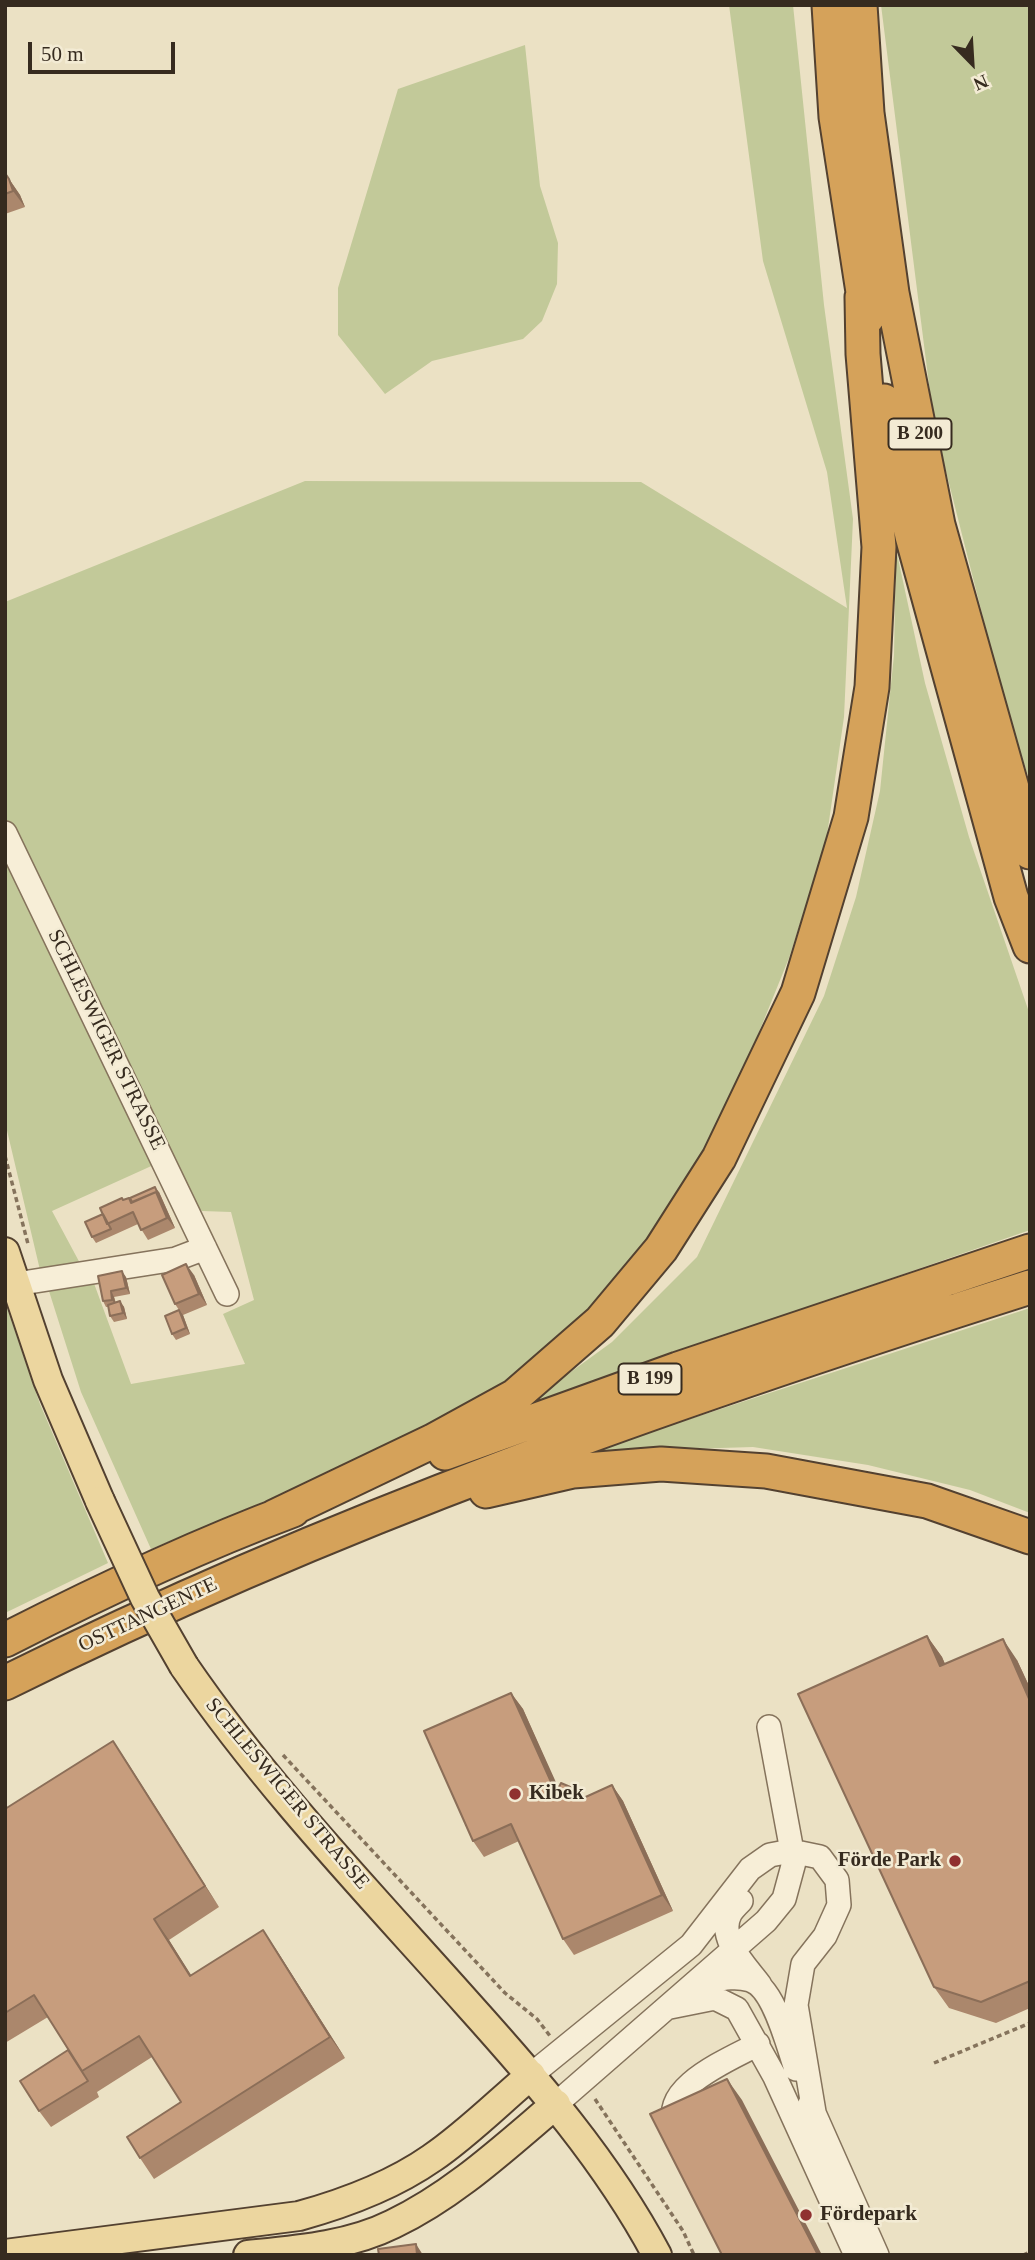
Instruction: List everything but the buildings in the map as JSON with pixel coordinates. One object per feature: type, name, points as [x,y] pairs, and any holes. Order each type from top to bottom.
[{"type":"highway","name":"B 200","points":[[829,5],[836,117],[862,297],[912,536],[1011,897],[1030,946]]},
{"type":"highway","name":"B 200","points":[[860,5],[867,113],[892,293],[936,511],[1030,852]]},
{"type":"highway","points":[[274,1517],[433,1441],[515,1395],[600,1322],[661,1249],[719,1158],[798,993],[851,817],[872,687],[879,547],[863,354],[862,297]]},
{"type":"highway","name":"B 199","points":[[274,1517],[678,1369],[1030,1251]]},
{"type":"highway","points":[[293,1549],[513,1462],[689,1398],[1030,1287]]},
{"type":"highway","points":[[293,1549],[506,1486],[573,1471],[660,1464],[766,1471],[927,1502],[1030,1537]]},
{"type":"highway","name":"OSTTANGENTE","points":[[5,1640],[124,1582],[274,1517]]},
{"type":"highway","name":"OSTTANGENTE","points":[[5,1683],[111,1630],[293,1549]]},
{"type":"main road","name":"SCHLESWIGER STRASSE","points":[[5,1252],[48,1380],[145,1598],[184,1666],[209,1703],[285,1798],[556,2104],[639,2220],[657,2255]]},
{"type":"main road","points":[[5,2253],[299,2216],[337,2206],[374,2191],[432,2158],[531,2075]]},
{"type":"main road","points":[[248,2255],[310,2248],[393,2225],[461,2183],[556,2104]]},
{"type":"lane","name":"SCHLESWIGER STRASSE","points":[[5,834],[227,1294]]},
{"type":"lane","points":[[16,1284],[176,1259],[205,1248]]},
{"type":"lane","points":[[556,2104],[766,1922],[784,1899],[793,1862],[769,1727]]},
{"type":"lane","points":[[531,2075],[691,1945],[750,1869],[770,1855],[791,1851],[820,1857],[837,1881],[839,1905],[825,1937],[803,1964],[796,2006],[815,2118]]},
{"type":"lane","points":[[750,1869],[744,1896],[730,1914],[727,1925],[729,1939],[770,1998],[815,2118],[877,2255]]},
{"type":"lane","points":[[695,1983],[735,1978],[749,1979],[760,1985]]},
{"type":"lane","points":[[667,2008],[715,1998],[737,2009],[758,2044],[856,2255]]},
{"type":"lane","points":[[678,2129],[674,2122],[673,2105],[690,2083],[758,2044]]},
{"type":"path","points":[[280,1751],[505,1993],[537,2019],[561,2052]]},
{"type":"path","points":[[933,2063],[1030,2023]]},
{"type":"path","points":[[583,2081],[684,2231],[694,2255]]},
{"type":"path","points":[[1023,2255],[1030,2252]]},
{"type":"green space","points":[[729,5],[793,5],[824,305],[853,519],[844,717],[826,842],[789,958],[757,1037],[698,1163],[633,1265],[562,1342],[507,1386],[413,1439],[151,1549],[81,1392],[48,1288],[92,1278],[131,1384],[245,1364],[223,1314],[254,1300],[231,1212],[202,1211],[191,1200],[5,818],[5,602],[305,481],[641,482],[847,608],[827,472],[763,261]]},
{"type":"green space","points":[[881,5],[1030,5],[1030,781],[1010,724],[934,424]]},
{"type":"green space","points":[[525,45],[540,186],[558,243],[557,284],[542,321],[523,339],[432,361],[385,394],[338,335],[338,288],[398,89]]},
{"type":"green space","points":[[896,549],[925,683],[969,837],[1030,1015],[1030,1230],[524,1406],[612,1342],[697,1257],[824,996],[856,897],[880,791],[894,655]]},
{"type":"green space","points":[[5,857],[158,1163],[52,1211],[82,1267],[40,1270],[5,1122]]},
{"type":"green space","points":[[5,1302],[40,1404],[108,1563],[5,1613]]},
{"type":"green space","points":[[1030,1308],[1030,1513],[970,1490],[868,1465],[753,1447],[589,1452]]},
{"type":"place","name":"Kibek","points":[[515,1794]]},
{"type":"place","name":"Förde Park","points":[[955,1861]]},
{"type":"place","name":"Fördepark","points":[[806,2215]]}]
